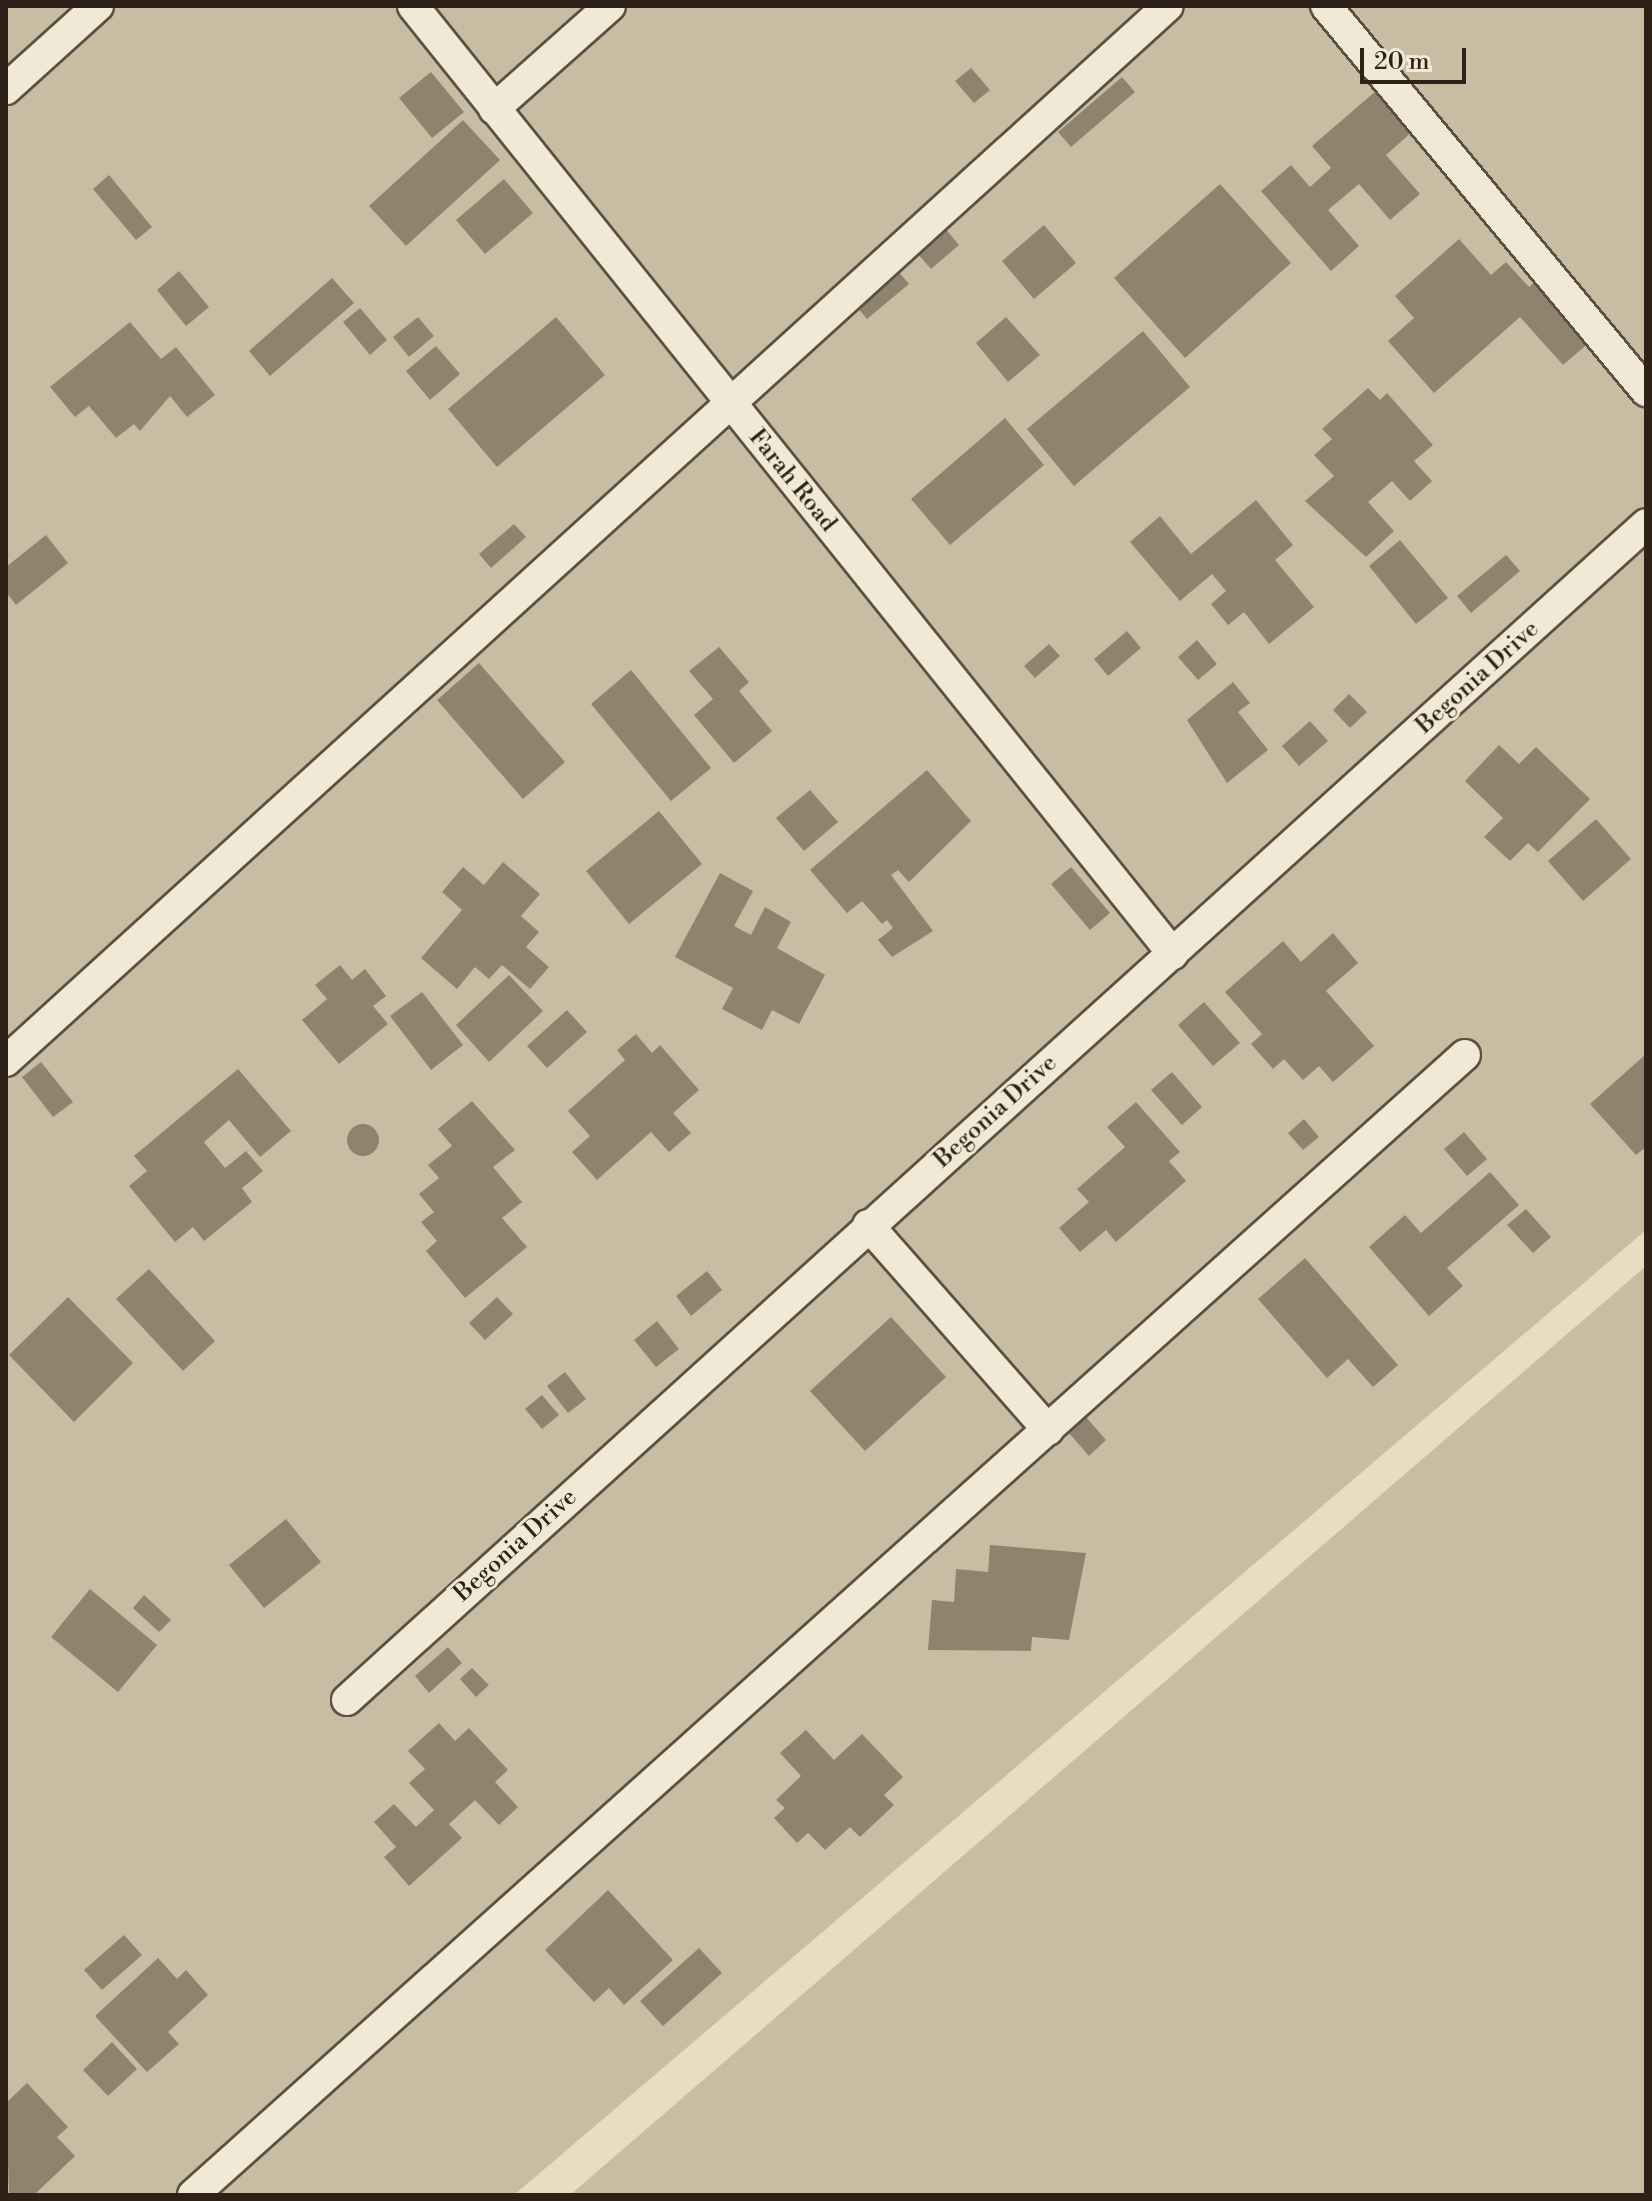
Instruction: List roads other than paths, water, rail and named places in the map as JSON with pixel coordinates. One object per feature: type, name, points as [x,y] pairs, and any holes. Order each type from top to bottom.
[{"type":"street","points":[[6,89],[98,6]]},
{"type":"street","name":"Farah Road","points":[[413,6],[1173,954]]},
{"type":"street","points":[[494,109],[610,6]]},
{"type":"street","points":[[6,1061],[1168,6]]},
{"type":"street","points":[[1326,6],[1646,391]]},
{"type":"street","name":"Begonia Drive","points":[[347,1700],[868,1225],[1173,954],[1646,524]]},
{"type":"street","points":[[193,2195],[1465,1055]]},
{"type":"street","points":[[868,1225],[1048,1430]]}]
